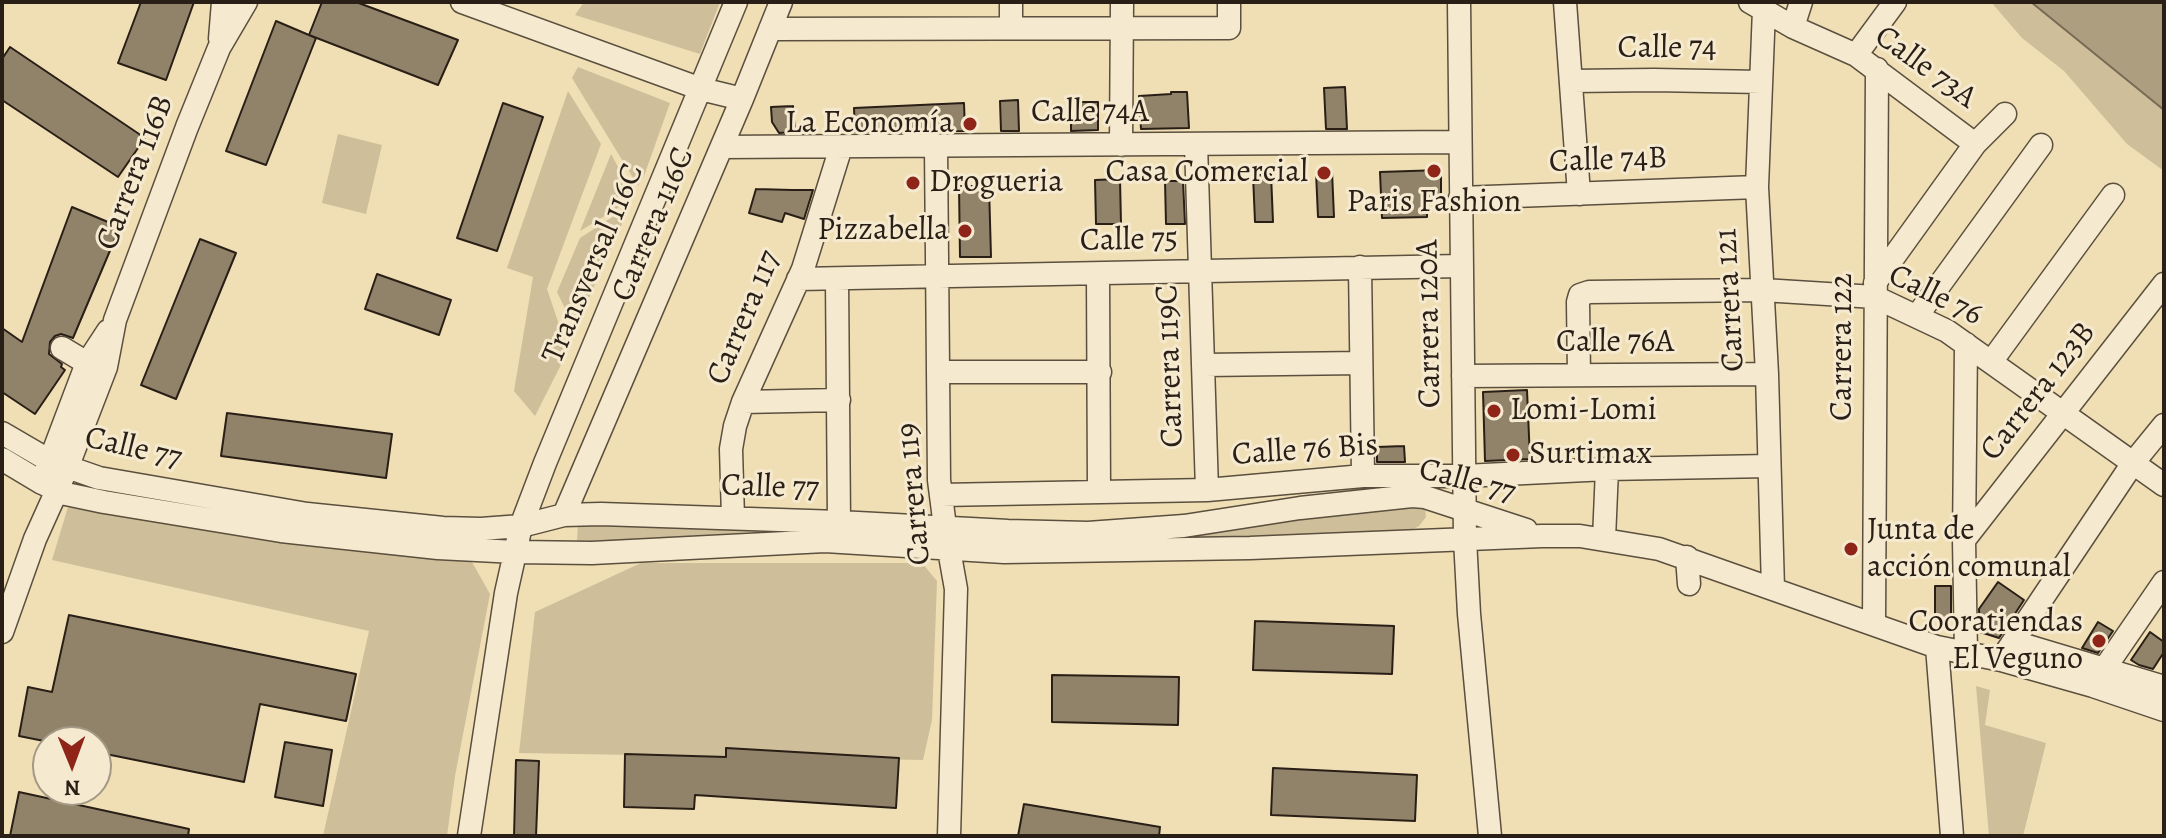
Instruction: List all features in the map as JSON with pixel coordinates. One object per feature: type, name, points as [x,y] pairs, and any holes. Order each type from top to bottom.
[{"type":"street","name":"Carrera 116B","points":[[219,48],[223,2]]},
{"type":"street","name":"Carrera 116B","points":[[2,632],[50,487],[106,367],[115,320],[219,48],[246,2]]},
{"type":"street","points":[[462,2],[701,89],[742,99]]},
{"type":"street","name":"Transversal 116C","points":[[516,552],[521,526],[545,463],[736,2]]},
{"type":"street","name":"Carrera 116C","points":[[564,515],[781,2]]},
{"type":"street","points":[[1011,2],[1011,28]]},
{"type":"street","points":[[1121,145],[1122,2]]},
{"type":"street","points":[[770,29],[1229,28],[1229,2]]},
{"type":"street","name":"Carrera 120A","points":[[1459,2],[1465,539],[1490,836]]},
{"type":"street","points":[[1565,2],[1579,194]]},
{"type":"street","points":[[1793,27],[1801,2]]},
{"type":"street","points":[[1856,55],[1895,2]]},
{"type":"street","name":"Calle 73A","points":[[1757,6],[1793,27],[1856,55],[1975,144]]},
{"type":"street","name":"Carrera 121","points":[[1757,6],[1761,82],[1757,187],[1767,374],[1773,589]]},
{"type":"street","name":"Carrera 122","points":[[1874,624],[1877,69]]},
{"type":"street","name":"Calle 74","points":[[1572,81],[1761,82]]},
{"type":"street","points":[[1875,290],[1975,144],[2005,114]]},
{"type":"street","name":"Calle 74A","points":[[722,147],[1460,142]]},
{"type":"street","name":"Carrera 119C","points":[[1196,144],[1207,490]]},
{"type":"street","points":[[1917,316],[2041,145]]},
{"type":"street","name":"Carrera 117","points":[[733,518],[731,449],[735,426],[798,279],[841,147]]},
{"type":"street","name":"Carrera 119","points":[[936,147],[941,495],[957,608],[949,836]]},
{"type":"street","name":"Calle 74B","points":[[1460,198],[1757,187]]},
{"type":"street","points":[[1991,362],[2113,195]]},
{"type":"street","name":"Calle 75","points":[[798,279],[1461,266]]},
{"type":"street","points":[[1360,267],[1363,476]]},
{"type":"street","points":[[1098,274],[1099,491]]},
{"type":"street","points":[[837,279],[839,522]]},
{"type":"street","name":"Carrera 123B","points":[[1964,540],[2164,284]]},
{"type":"street","name":"Calle 76","points":[[1579,375],[1578,302],[1580,295],[1589,292],[1875,290],[1947,331],[2164,485]]},
{"type":"street","name":"Carrera 116B","points":[[59,464],[87,363],[115,320]]},
{"type":"street","points":[[1966,344],[1966,653]]},
{"type":"street","points":[[62,348],[87,363]]},
{"type":"street","points":[[1204,365],[1361,363]]},
{"type":"street","points":[[939,372],[1100,372]]},
{"type":"street","name":"Calle 76A","points":[[1463,376],[1767,374]]},
{"type":"street","points":[[743,402],[839,400]]},
{"type":"street","points":[[2007,651],[2133,463],[2164,425]]},
{"type":"street","name":"Calle 77","points":[[2,433],[59,464],[130,485],[307,514],[443,528],[521,526],[564,515],[601,514],[1088,533],[1184,526],[1412,496],[1425,497],[1542,536]]},
{"type":"street","name":"Calle 77","points":[[2,459],[50,487],[81,498],[281,531],[424,547],[516,552],[592,553],[825,541],[1004,552],[1580,536],[1659,549],[1687,557],[1937,647],[1966,653],[2007,651],[2099,678],[2164,710]]},
{"type":"street","name":"Calle 76 Bis","points":[[941,495],[1184,491],[1363,476],[1464,476],[1769,466]]},
{"type":"street","points":[[1604,539],[1607,469]]},
{"type":"street","points":[[1330,478],[1330,505]]},
{"type":"street","name":"Carrera 119C","points":[[1184,491],[1184,526]]},
{"type":"street","points":[[469,836],[506,593],[516,552]]},
{"type":"street","points":[[1687,557],[1689,584]]},
{"type":"street","points":[[2164,582],[2099,678],[2164,687]]},
{"type":"street","points":[[1937,647],[1952,836]]},
{"type":"shaded area","points":[[584,2],[720,2],[700,54],[575,15]]},
{"type":"shaded area","points":[[1991,2],[2164,2],[2164,171],[2127,144],[2064,71],[2022,38]]},
{"type":"shaded area","points":[[2031,2],[2164,2],[2164,110]]},
{"type":"shaded area","points":[[578,67],[670,103],[638,186],[572,78]]},
{"type":"shaded area","points":[[568,91],[601,144],[547,289],[568,351],[535,416],[514,391],[533,277],[507,268]]},
{"type":"shaded area","points":[[338,134],[382,145],[366,214],[322,203]]},
{"type":"shaded area","points":[[611,154],[628,185],[630,198],[580,231]]},
{"type":"shaded area","points":[[620,212],[626,215],[575,329],[557,292],[580,238]]},
{"type":"shaded area","points":[[1418,502],[1425,508],[1426,517],[1410,531],[1141,540]]},
{"type":"shaded area","points":[[68,507],[472,562],[490,594],[455,776],[447,836],[323,836],[369,631],[52,560]]},
{"type":"shaded area","points":[[578,522],[807,528],[821,534],[754,532],[577,543]]},
{"type":"shaded area","points":[[641,563],[922,563],[937,581],[932,720],[923,760],[519,753],[535,612]]},
{"type":"shaded area","points":[[1976,686],[1990,690],[1985,725],[2046,743],[2023,836],[1989,836]]},
{"type":"building","points":[[141,2],[194,2],[166,80],[118,63]]},
{"type":"building","points":[[322,2],[356,2],[458,40],[438,85],[309,35]]},
{"type":"building","points":[[276,21],[316,38],[266,165],[226,151]]},
{"type":"building","points":[[10,47],[145,138],[118,177],[2,100],[2,59]]},
{"type":"building","points":[[1345,87],[1347,129],[1326,129],[1324,88]]},
{"type":"building","points":[[1187,92],[1189,128],[1141,129],[1139,96]]},
{"type":"building","points":[[1018,100],[1019,131],[1001,131],[1000,101]]},
{"type":"building","points":[[1071,102],[1098,102],[1098,130],[1071,131]]},
{"type":"building","points":[[503,103],[543,117],[497,251],[457,238]]},
{"type":"building","points":[[964,103],[965,131],[855,132],[854,108]]},
{"type":"building","points":[[793,106],[795,132],[779,133],[772,122],[771,107]]},
{"type":"building","points":[[1441,170],[1441,197],[1427,198],[1427,217],[1382,218],[1380,172]]},
{"type":"building","points":[[1332,171],[1334,217],[1318,217],[1316,172]]},
{"type":"building","points":[[1271,174],[1273,222],[1255,222],[1253,175]]},
{"type":"building","points":[[1120,179],[1121,224],[1096,224],[1095,180]]},
{"type":"building","points":[[1165,181],[1183,181],[1185,224],[1166,224]]},
{"type":"building","points":[[959,186],[989,186],[991,257],[960,257]]},
{"type":"building","points":[[756,189],[813,190],[804,219],[785,213],[782,222],[749,213]]},
{"type":"building","points":[[72,207],[120,227],[73,338],[61,334],[50,342],[49,354],[65,370],[35,414],[2,392],[2,328],[22,342]]},
{"type":"building","points":[[200,239],[236,253],[176,399],[141,385]]},
{"type":"building","points":[[377,274],[451,300],[439,335],[365,309]]},
{"type":"building","points":[[1527,390],[1530,459],[1485,461],[1483,392]]},
{"type":"building","points":[[227,413],[392,434],[386,478],[221,456]]},
{"type":"building","points":[[1404,446],[1405,462],[1377,462],[1377,447]]},
{"type":"building","points":[[1998,582],[2024,600],[1999,638],[1980,632],[1979,609]]},
{"type":"building","points":[[1935,586],[1951,586],[1951,619],[1935,619]]},
{"type":"building","points":[[69,615],[356,674],[346,721],[260,704],[244,782],[112,755],[112,726],[32,726],[32,739],[19,736],[28,687],[52,692]]},
{"type":"building","points":[[1255,621],[1394,626],[1392,674],[1253,670]]},
{"type":"building","name":"Cooratiendas El Veguno","points":[[2098,622],[2113,631],[2098,653],[2082,648]]},
{"type":"building","points":[[2150,632],[2164,642],[2164,652],[2153,669],[2131,660]]},
{"type":"building","points":[[1052,675],[1179,677],[1178,725],[1052,722]]},
{"type":"building","points":[[285,742],[332,750],[323,806],[275,797]]},
{"type":"building","points":[[726,748],[899,758],[896,808],[695,795],[694,809],[624,807],[625,754],[726,757]]},
{"type":"building","points":[[516,760],[539,761],[536,836],[514,836]]},
{"type":"building","points":[[1273,768],[1417,775],[1415,821],[1271,815]]},
{"type":"building","points":[[19,792],[32,795],[32,806],[83,806],[189,829],[188,836],[10,836]]},
{"type":"building","points":[[1024,804],[1160,827],[1159,836],[1018,836]]},
{"type":"place","name":"La Economía","points":[[970,124]]},
{"type":"place","name":"Paris Fashion","points":[[1434,171]]},
{"type":"place","name":"Casa Comercial","points":[[1324,173]]},
{"type":"place","name":"Drogueria","points":[[913,183]]},
{"type":"place","name":"Pizzabella","points":[[965,231]]},
{"type":"place","name":"Lomi-Lomi","points":[[1494,411]]},
{"type":"place","name":"Surtimax","points":[[1513,455]]},
{"type":"place","name":"Junta de acción comunal","points":[[1851,549]]},
{"type":"place","name":"Cooratiendas El Veguno","points":[[2099,641]]}]
